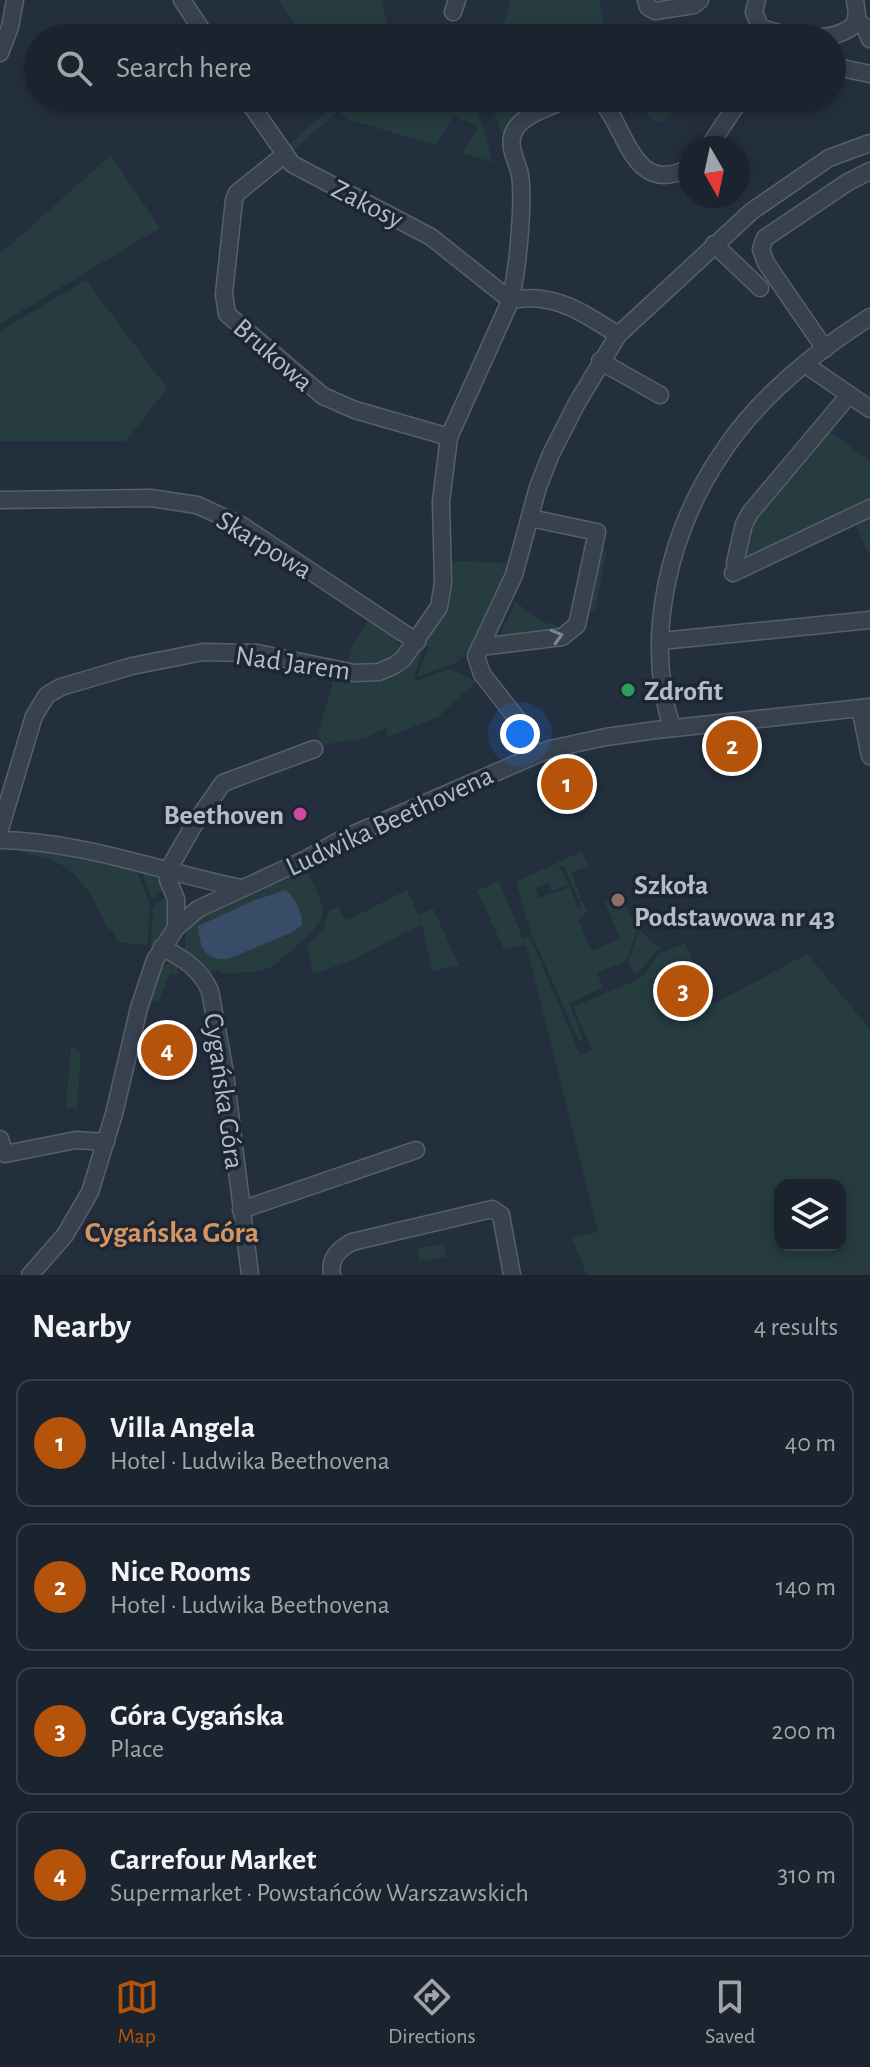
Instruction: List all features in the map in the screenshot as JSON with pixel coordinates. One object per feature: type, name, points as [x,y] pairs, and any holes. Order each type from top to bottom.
[{"type":"street","points":[[0,53],[10,27],[15,0]]},
{"type":"street","points":[[182,0],[198,24]]},
{"type":"street","points":[[646,0],[648,7],[655,11],[694,5],[700,0]]},
{"type":"street","points":[[757,0],[754,12],[758,24]]},
{"type":"street","points":[[846,32],[856,20],[855,0]]},
{"type":"street","points":[[856,20],[864,26],[870,39]]},
{"type":"street","points":[[846,67],[868,75]]},
{"type":"street","name":"Zakosy","points":[[255,112],[292,164],[431,237],[510,298]]},
{"type":"street","name":"Nad Jarem","points":[[0,829],[34,716],[47,695],[61,687],[132,666],[203,652],[257,653],[355,673],[379,672],[395,665],[417,642],[434,616],[441,597],[441,501],[449,437],[510,298],[521,195],[519,170],[511,147],[512,136],[522,122],[542,112]]},
{"type":"street","points":[[609,112],[632,156],[644,168],[653,172],[678,172]]},
{"type":"street","points":[[716,136],[732,112]]},
{"type":"street","points":[[534,754],[522,725],[479,670],[476,656],[508,590],[551,454],[600,361],[618,335],[752,211],[815,167],[870,143]]},
{"type":"street","name":"Brukowa","points":[[284,155],[237,193],[234,200],[224,294],[227,314],[323,396],[355,410],[449,437]]},
{"type":"street","points":[[825,349],[766,263],[761,249],[765,238],[848,182],[870,171]]},
{"type":"street","points":[[714,244],[760,288]]},
{"type":"street","points":[[510,298],[534,297],[566,305],[592,317],[618,335]]},
{"type":"street","points":[[672,728],[667,713],[662,616],[670,565],[683,527],[721,453],[774,391],[870,317]]},
{"type":"street","points":[[600,361],[660,395]]},
{"type":"street","points":[[806,365],[870,409]]},
{"type":"street","points":[[849,395],[750,513],[744,524],[734,568],[870,508]]},
{"type":"street","name":"Skarpowa","points":[[0,500],[151,498],[197,505],[241,525],[417,642]]},
{"type":"street","points":[[480,647],[562,637],[577,625],[597,532],[530,518]]},
{"type":"street","points":[[661,641],[870,620]]},
{"type":"street","points":[[865,708],[870,756]]},
{"type":"street","name":"Ludwika Beethovena","points":[[30,1275],[53,1253],[75,1221],[95,1179],[139,1008],[162,947],[176,928],[198,909],[340,840],[534,754],[584,741],[672,728],[865,708]]},
{"type":"street","points":[[176,928],[176,899],[167,872],[223,783],[314,749]]},
{"type":"street","points":[[0,840],[25,840],[75,848],[241,888]]},
{"type":"street","points":[[176,899],[198,909],[192,878]]},
{"type":"street","name":"Cygańska Góra","points":[[162,947],[193,966],[206,981],[214,1008],[250,1275]]},
{"type":"street","points":[[0,1139],[5,1154],[76,1140],[106,1142]]},
{"type":"street","name":"Cygańska Góra","points":[[241,1210],[416,1150]]},
{"type":"street","points":[[332,1275],[331,1267],[336,1253],[352,1242],[492,1209],[501,1215],[512,1275]]},
{"type":"green space","points":[[279,0],[382,0],[387,24],[295,24]]},
{"type":"green space","points":[[511,0],[600,0],[603,24],[504,24]]},
{"type":"green space","points":[[326,112],[337,112],[290,153],[286,148]]},
{"type":"green space","points":[[341,112],[478,112],[493,162],[462,153],[479,126],[453,116],[436,145],[346,119]]},
{"type":"green space","points":[[494,112],[528,112],[509,121],[502,135]]},
{"type":"green space","points":[[671,112],[668,118],[659,122],[647,114]]},
{"type":"green space","points":[[111,155],[160,228],[0,324],[0,254]]},
{"type":"green space","points":[[86,280],[167,388],[126,441],[0,441],[0,331]]},
{"type":"green space","points":[[828,430],[870,461],[870,556],[854,522],[742,563],[752,520]]},
{"type":"green space","points":[[600,546],[606,553],[595,610],[586,613]]},
{"type":"green space","points":[[450,561],[513,563],[470,650],[457,662],[417,677],[429,647],[426,644],[448,601]]},
{"type":"green space","points":[[515,602],[546,623],[556,625],[561,633],[497,643]]},
{"type":"green space","points":[[370,618],[392,634],[398,644],[398,652],[384,661],[346,666],[352,646]]},
{"type":"green space","points":[[420,648],[423,650],[413,680],[448,669],[477,681],[438,717],[388,737],[386,728],[365,738],[322,745],[318,733],[335,674],[348,676]]},
{"type":"green space","points":[[16,848],[50,852],[137,872],[150,903],[147,945],[117,942],[91,896],[76,877],[57,862]]},
{"type":"green space","points":[[582,851],[588,866],[571,873],[581,897],[578,898],[563,865],[557,870],[562,870],[569,885],[552,891],[549,883],[535,888],[539,898],[570,887],[578,908],[582,900],[587,912],[578,919],[592,951],[620,939],[605,902],[612,899],[625,904],[638,928],[626,961],[597,973],[603,988],[569,1003],[583,1039],[579,1041],[532,936],[516,882]]},
{"type":"green space","points":[[306,869],[320,899],[322,917],[306,937],[272,966],[245,972],[209,971],[186,952],[188,932],[201,917]]},
{"type":"green space","points":[[141,870],[156,877],[166,888],[154,898],[151,897]]},
{"type":"green space","points":[[499,881],[523,939],[530,937],[580,1055],[592,1050],[573,1007],[644,975],[659,954],[685,943],[714,1004],[807,954],[870,1029],[870,1275],[587,1275],[572,1238],[598,1232],[526,945],[504,949],[477,891]]},
{"type":"green space","points":[[407,890],[418,915],[433,909],[459,965],[432,971],[422,924],[348,962],[313,974],[307,945],[323,929],[329,911],[339,906],[348,920]]},
{"type":"green space","points":[[169,894],[168,926],[154,946],[151,945],[153,907]]},
{"type":"green space","points":[[640,930],[654,944],[663,947],[634,974],[628,961]]},
{"type":"green space","points":[[170,962],[178,965],[177,976],[170,973],[158,1002],[150,1000],[162,968]]},
{"type":"green space","points":[[71,1046],[81,1052],[77,1109],[66,1108]]},
{"type":"green space","points":[[443,1244],[446,1257],[419,1261],[417,1248]]},
{"type":"water","points":[[286,890],[301,916],[302,925],[293,932],[228,959],[214,958],[205,951],[198,926],[255,900]]},
{"type":"place","name":"Zdrofit","points":[[628,690]]},
{"type":"place","name":"Nice Rooms","points":[[732,746]]},
{"type":"place","name":"Villa Angela","points":[[567,784]]},
{"type":"place","name":"Beethoven","points":[[300,814]]},
{"type":"place","name":"Szkoła Podstawowa nr 43","points":[[618,900]]},
{"type":"place","name":"Góra Cygańska","points":[[683,991]]},
{"type":"place","name":"Carrefour Market","points":[[167,1050]]},
{"type":"district","name":"Cygańska Góra","points":[[172,1232]]}]
